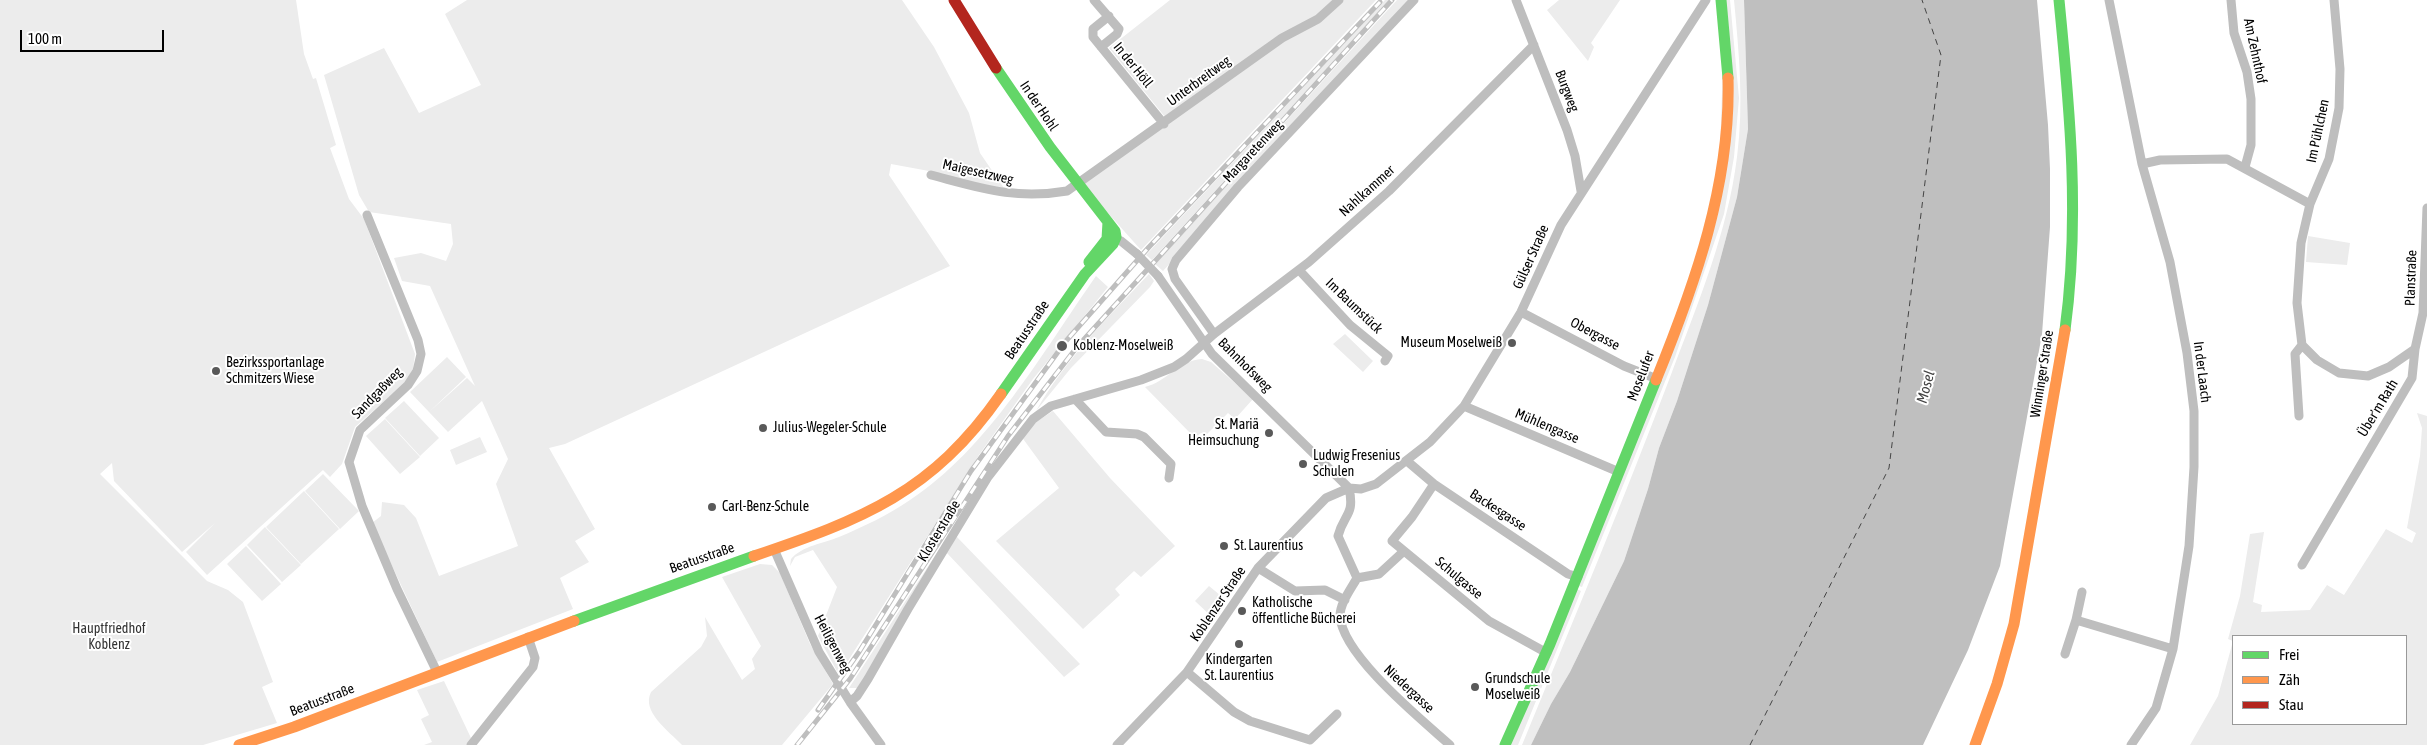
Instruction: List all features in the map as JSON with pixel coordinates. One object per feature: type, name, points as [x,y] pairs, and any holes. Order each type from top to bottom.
[{"type":"main road","name":"In der Hohl","points":[[954,0],[980,44],[1076,185],[1115,231],[1112,238]]},
{"type":"main road","name":"Moselufer","points":[[1505,745],[1578,577],[1657,380],[1698,263],[1713,213],[1722,169],[1728,102],[1727,57],[1721,0]]},
{"type":"main road","name":"Winninger Straße","points":[[1975,745],[1992,705],[2010,648],[2066,315],[2073,250],[2073,184],[2068,87],[2059,0]]},
{"type":"main road","name":"Beatusstraße","points":[[239,745],[309,721],[675,582],[825,532],[872,511],[912,488],[942,464],[983,420],[1085,274],[1112,246],[1112,238]]},
{"type":"street","name":"In der Höll","points":[[1094,0],[1118,26],[1118,32],[1101,47]]},
{"type":"street","name":"Unterbreitweg","points":[[1076,185],[1282,38],[1318,18],[1339,0]]},
{"type":"street","name":"Margaretenweg","points":[[1214,334],[1175,279],[1172,269],[1176,260],[1238,187],[1414,0]]},
{"type":"street","name":"Gülser Straße","points":[[1349,488],[1373,485],[1407,461],[1430,442],[1464,406],[1521,312],[1561,225],[1581,191],[1706,0]]},
{"type":"street","name":"In der Laach","points":[[2108,0],[2142,164],[2170,262],[2187,353],[2194,411],[2194,468],[2188,546],[2173,649],[2156,708],[2131,745]]},
{"type":"street","name":"Am Zehnthof","points":[[2231,0],[2234,33],[2246,72],[2251,99],[2251,145],[2245,167]]},
{"type":"street","name":"Im Pühlchen","points":[[2310,204],[2329,159],[2340,108],[2340,68],[2334,0]]},
{"type":"street","name":"Burgweg","points":[[1519,1],[1567,130],[1575,156],[1581,191]]},
{"type":"street","name":"In der Höll","points":[[1109,16],[1093,29],[1093,37],[1164,124]]},
{"type":"street","name":"Nahlkammer","points":[[1205,343],[1214,334],[1299,270],[1389,191],[1534,44]]},
{"type":"street","points":[[2142,164],[2160,160],[2226,159],[2245,167],[2310,204],[2298,272],[2296,303],[2302,344],[2295,354],[2299,416]]},
{"type":"street","name":"Maigesetzweg","points":[[931,175],[1006,194],[1023,195],[1067,190],[1076,185]]},
{"type":"street","name":"Planstraße","points":[[2415,349],[2423,312],[2427,208]]},
{"type":"street","name":"Sandgaßweg","points":[[368,215],[418,340],[421,354],[417,371],[408,385],[360,430],[349,462],[362,506],[397,589],[437,672]]},
{"type":"street","name":"Bahnhofsweg","points":[[1112,238],[1137,254],[1158,276],[1212,354],[1349,488]]},
{"type":"street","name":"Im Baumstück","points":[[1299,270],[1350,325],[1388,356],[1385,361]]},
{"type":"street","name":"Obergasse","points":[[1521,312],[1624,366],[1657,380]]},
{"type":"street","name":"Klosterstraße","points":[[850,702],[864,686],[988,477],[1033,419],[1051,406],[1141,380],[1174,367],[1205,343]]},
{"type":"street","name":"Über'm Rath","points":[[2302,344],[2316,360],[2339,372],[2368,376],[2389,367],[2415,349]]},
{"type":"street","name":"Über'm Rath","points":[[2302,565],[2412,378],[2415,349]]},
{"type":"street","points":[[1075,399],[1106,432],[1137,434],[1144,437],[1170,464],[1169,478]]},
{"type":"street","name":"Mühlengasse","points":[[1464,406],[1619,472]]},
{"type":"street","name":"Backesgasse","points":[[1407,461],[1434,484],[1568,574],[1578,577]]},
{"type":"street","points":[[1357,578],[1379,574],[1404,551],[1392,540],[1412,517],[1434,484]]},
{"type":"street","points":[[1349,488],[1352,504],[1339,531],[1338,541],[1357,578]]},
{"type":"street","name":"Koblenzer Straße","points":[[1117,745],[1187,672],[1258,568],[1326,498],[1349,488]]},
{"type":"street","name":"Heiligenweg","points":[[774,549],[813,640],[850,702],[881,745]]},
{"type":"street","name":"Schulgasse","points":[[1404,551],[1489,621],[1546,653]]},
{"type":"street","points":[[1258,568],[1295,592],[1325,590],[1345,600],[1357,578]]},
{"type":"street","points":[[2065,654],[2076,620],[2082,592]]},
{"type":"street","name":"Niedergasse","points":[[1345,600],[1340,612],[1342,627],[1370,671],[1450,745]]},
{"type":"street","points":[[2076,620],[2173,649]]},
{"type":"street","points":[[471,745],[533,667],[534,654],[528,637]]},
{"type":"street","points":[[1187,672],[1234,712],[1250,721],[1312,742],[1337,714]]},
{"type":"green space","name":"Hauptfriedhof Koblenz","points":[[0,0],[296,0],[304,54],[313,79],[316,78],[336,145],[330,148],[349,199],[364,219],[415,354],[413,369],[404,384],[355,427],[342,464],[330,477],[323,470],[207,575],[186,552],[215,523],[182,552],[114,481],[112,463],[100,474],[207,581],[228,590],[243,602],[273,682],[262,687],[277,723],[203,745],[0,745]]},
{"type":"green space","points":[[467,0],[902,0],[934,47],[969,113],[980,153],[1006,191],[929,171],[891,164],[889,175],[950,266],[565,444],[549,448],[595,529],[575,541],[589,562],[560,578],[573,609],[437,662],[372,523],[381,516],[382,502],[404,505],[416,518],[439,576],[518,546],[496,484],[508,459],[482,401],[448,432],[429,412],[467,378],[475,386],[430,286],[402,281],[394,258],[421,253],[446,261],[453,244],[451,224],[369,212],[359,195],[324,75],[384,48],[419,113],[481,85],[445,14]]},
{"type":"green space","points":[[1170,0],[1376,0],[1141,250],[1082,184],[1170,123],[1109,48]]},
{"type":"green space","points":[[1385,0],[1389,0],[1152,260],[1146,255]]},
{"type":"green space","points":[[1397,0],[1411,0],[1163,271],[1155,264]]},
{"type":"green space","points":[[1559,0],[1620,0],[1591,43],[1594,47],[1588,61],[1547,10]]},
{"type":"green space","points":[[1725,0],[1730,0],[1739,98],[1734,157],[1724,214],[1675,357],[1582,587],[1579,586],[1718,215]]},
{"type":"green space","points":[[1734,0],[1744,0],[1748,129],[1737,197],[1708,305],[1677,401],[1659,448],[1648,489],[1624,561],[1570,672],[1551,704],[1531,745],[1522,745],[1654,419],[1702,293],[1727,212],[1737,157],[1740,118],[1740,78]]},
{"type":"green space","points":[[2308,236],[2350,243],[2347,265],[2306,262]]},
{"type":"green space","points":[[1149,274],[1154,281],[1150,287],[1071,368],[1036,411],[1060,374],[1074,357]]},
{"type":"green space","points":[[1096,276],[1108,287],[1033,379],[979,455],[839,675],[818,636],[837,587],[813,550],[795,557],[790,566],[791,559],[807,548],[839,537],[884,516],[938,479],[965,454],[1012,397]]},
{"type":"green space","points":[[1345,334],[1373,361],[1363,372],[1333,344]]},
{"type":"green space","points":[[447,357],[466,377],[429,412],[410,392]]},
{"type":"green space","points":[[1202,359],[1211,362],[1253,399],[1235,419],[1228,413],[1206,435],[1201,433],[1195,438],[1145,387],[1160,381],[1187,363]]},
{"type":"green space","points":[[404,401],[439,438],[420,456],[385,418]]},
{"type":"green space","points":[[1053,411],[1110,478],[1175,546],[1141,577],[1134,571],[1115,589],[1120,595],[1083,629],[996,541],[1059,488],[1021,436],[1033,424]]},
{"type":"green space","points":[[2417,413],[2427,416],[2427,745],[2190,745],[2218,696],[2232,645],[2232,725],[2407,725],[2407,635],[2232,635],[2232,641],[2228,639],[2240,596],[2250,534],[2264,532],[2253,602],[2262,605],[2261,612],[2310,610],[2327,585],[2344,595],[2386,529],[2412,543],[2416,533],[2407,528],[2420,456],[2422,428]]},
{"type":"green space","points":[[385,419],[420,457],[400,474],[366,436]]},
{"type":"green space","points":[[480,437],[487,452],[456,465],[450,450]]},
{"type":"green space","points":[[323,474],[359,511],[340,529],[305,491]]},
{"type":"green space","points":[[304,491],[339,529],[301,564],[266,527]]},
{"type":"green space","points":[[265,527],[301,565],[282,582],[247,545]]},
{"type":"green space","points":[[951,531],[860,688],[849,688]]},
{"type":"green space","points":[[956,536],[1080,664],[1064,677],[946,552]]},
{"type":"green space","points":[[246,546],[281,584],[262,601],[227,564]]},
{"type":"green space","points":[[760,564],[772,565],[780,573],[810,644],[833,684],[782,745],[682,745],[653,714],[649,699],[651,692],[701,647],[707,636],[705,617],[742,680],[755,669],[752,659],[761,646],[722,577]]},
{"type":"green space","points":[[1209,586],[1226,600],[1213,618],[1195,601]]},
{"type":"green space","points":[[1577,589],[1581,591],[1518,745],[1511,745]]},
{"type":"green space","points":[[444,681],[471,738],[467,745],[424,745],[432,742],[421,719],[429,715],[417,690]]},
{"type":"water","name":"Mosel","points":[[1744,0],[2037,0],[2048,125],[2050,227],[2042,334],[2000,566],[1968,650],[1923,745],[1531,745],[1551,704],[1570,672],[1624,561],[1648,489],[1659,448],[1677,401],[1708,305],[1737,197],[1748,129]]},
{"type":"ferry route","points":[[1750,745],[1889,468],[1941,55],[1922,0]]},
{"type":"railway","points":[[797,745],[850,679],[1008,436],[1077,347],[1392,0]]},
{"type":"railway","points":[[818,710],[859,652],[971,471],[1066,341],[1149,247],[1380,2]]},
{"type":"traffic: fast","points":[[1721,0],[1728,78]]},
{"type":"traffic: fast","points":[[2059,0],[2070,124],[2073,206],[2070,289],[2065,330]]},
{"type":"traffic: fast","points":[[996,68],[1050,147],[1115,231],[1116,237],[1113,244],[1085,274],[1001,394]]},
{"type":"traffic: fast","points":[[1089,262],[1107,239],[1108,222]]},
{"type":"traffic: fast","points":[[1505,745],[1550,644],[1656,380]]},
{"type":"traffic: fast","points":[[574,621],[754,556]]},
{"type":"traffic: slow","points":[[1656,380],[1684,307],[1708,233],[1724,156],[1728,78]]},
{"type":"traffic: slow","points":[[1975,745],[1997,684],[2014,624],[2065,330]]},
{"type":"traffic: slow","points":[[754,556],[862,515],[921,479],[949,456],[975,428],[1001,394]]},
{"type":"traffic: slow","points":[[239,745],[294,727],[574,621]]},
{"type":"traffic: jam","points":[[954,0],[996,68]]},
{"type":"place","name":"Museum Moselweiß","points":[[1512,343]]},
{"type":"place","name":"Koblenz-Moselweiß","points":[[1062,346]]},
{"type":"place","name":"Bezirkssportanlage Schmitzers Wiese","points":[[216,371]]},
{"type":"place","name":"Julius-Wegeler-Schule","points":[[763,428]]},
{"type":"place","name":"St. Mariä Heimsuchung","points":[[1269,433]]},
{"type":"place","name":"Ludwig Fresenius Schulen","points":[[1303,464]]},
{"type":"place","name":"Carl-Benz-Schule","points":[[712,507]]},
{"type":"place","name":"St. Laurentius","points":[[1224,546]]},
{"type":"place","name":"Katholische öffentliche Bücherei","points":[[1242,611]]},
{"type":"place","name":"Kindergarten St. Laurentius","points":[[1239,644]]},
{"type":"place","name":"Grundschule Moselweiß","points":[[1475,687]]}]
